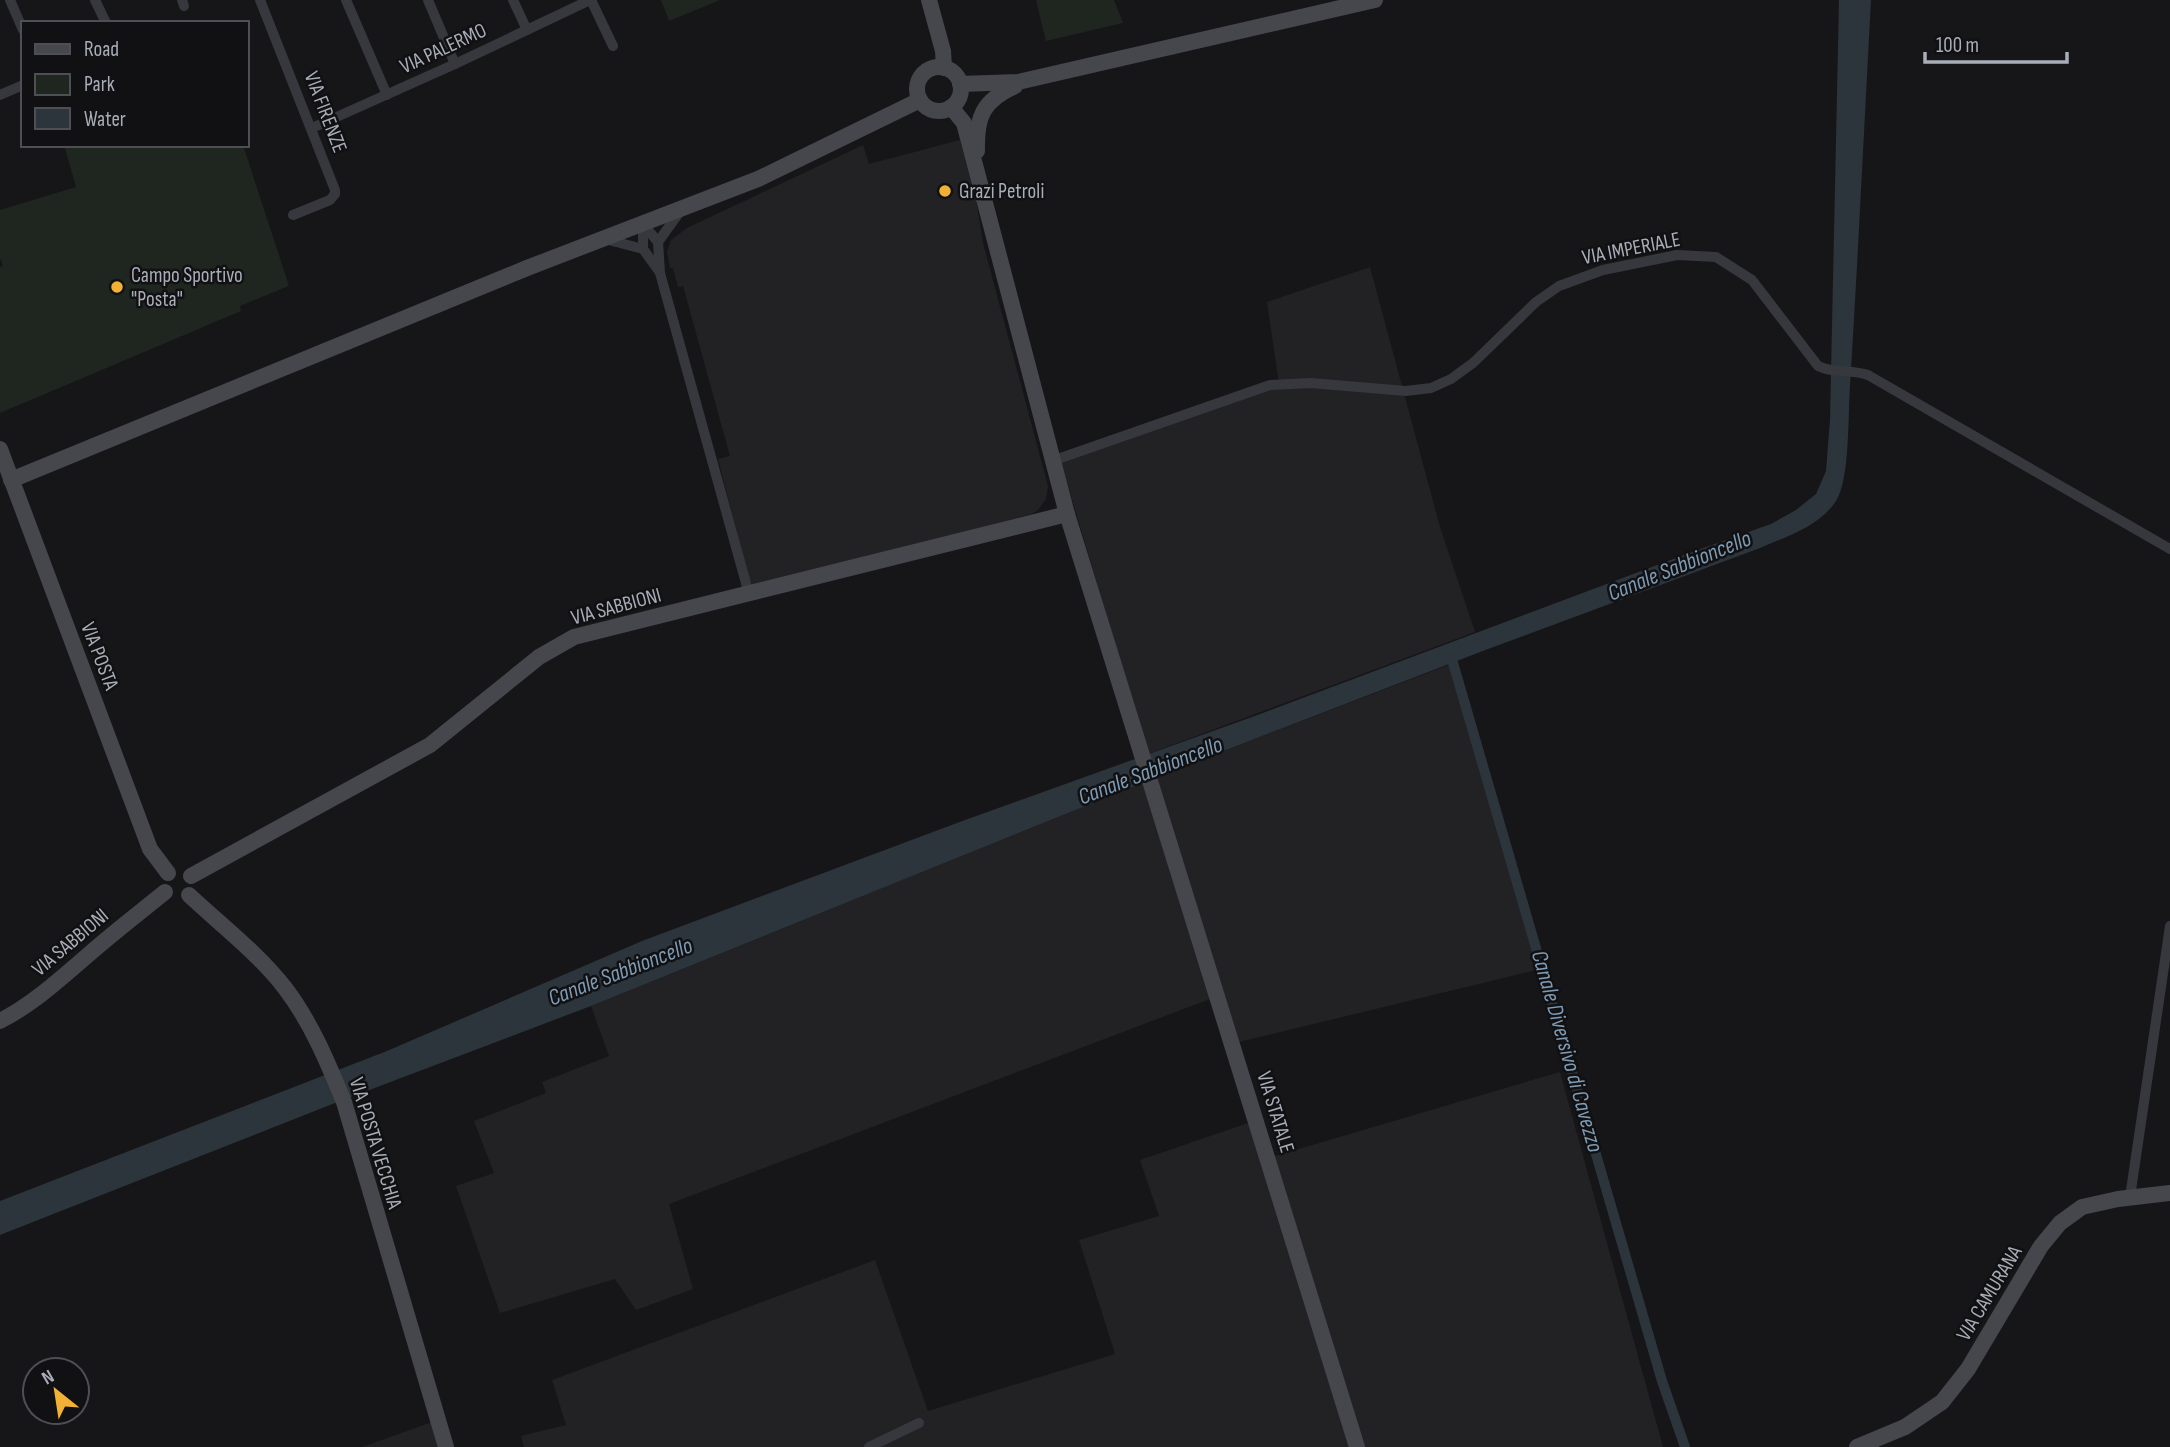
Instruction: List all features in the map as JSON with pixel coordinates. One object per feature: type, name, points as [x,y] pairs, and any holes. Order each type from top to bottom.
[{"type":"street","points":[[10,0],[21,25]]},
{"type":"street","points":[[96,0],[105,21]]},
{"type":"street","name":"VIA FIRENZE","points":[[260,0],[312,128],[335,194],[330,200],[293,215]]},
{"type":"street","points":[[346,0],[387,95]]},
{"type":"street","points":[[428,0],[455,64]]},
{"type":"street","points":[[513,0],[527,30]]},
{"type":"street","points":[[590,0],[613,46]]},
{"type":"street","name":"VIA PALERMO","points":[[312,128],[590,0]]},
{"type":"street","points":[[929,0],[943,51],[944,68]]},
{"type":"street","points":[[960,84],[1018,82],[1375,0]]},
{"type":"street","points":[[933,68],[944,68],[956,75],[960,84],[959,97],[951,107],[934,110],[920,100],[917,89],[923,74],[933,68]]},
{"type":"street","points":[[979,183],[976,139],[982,113],[992,99],[1018,82]]},
{"type":"street","points":[[0,95],[21,87]]},
{"type":"street","points":[[11,480],[527,268],[758,179],[920,100]]},
{"type":"street","points":[[951,107],[964,123],[979,183]]},
{"type":"street","name":"VIA STATALE","points":[[979,183],[1067,514],[1357,1447]]},
{"type":"street","points":[[658,242],[681,210]]},
{"type":"street","points":[[643,224],[658,242],[660,273],[749,594]]},
{"type":"street","points":[[643,224],[643,249],[660,273]]},
{"type":"street","points":[[604,239],[643,249]]},
{"type":"street","name":"VIA IMPERIALE","points":[[1052,461],[1270,386],[1311,383],[1406,391],[1431,388],[1451,380],[1474,363],[1542,296],[1559,286],[1603,270],[1677,255],[1716,257],[1752,280],[1778,311],[1812,360],[1828,371],[1858,371],[1868,375],[2170,549]]},
{"type":"street","name":"VIA POSTA","points":[[0,449],[150,849],[167,873]]},
{"type":"street","name":"VIA SABBIONI","points":[[191,876],[430,746],[534,661],[563,643],[587,633],[1067,514]]},
{"type":"street","points":[[177,868],[191,876],[193,886],[189,895],[174,899],[165,892],[163,882],[167,873],[177,868]]},
{"type":"street","name":"VIA SABBIONI","points":[[0,1021],[19,1011],[50,988],[165,892]]},
{"type":"street","name":"VIA POSTA VECCHIA","points":[[189,895],[284,986],[303,1013],[330,1068],[344,1102],[446,1447]]},
{"type":"street","points":[[2130,1197],[2170,926]]},
{"type":"street","name":"VIA CAMURANA","points":[[1857,1447],[1905,1427],[1942,1402],[1968,1369],[2041,1246],[2060,1223],[2082,1207],[2130,1197],[2170,1193]]},
{"type":"street","points":[[869,1447],[919,1423]]},
{"type":"shaded area","points":[[960,140],[976,200],[983,243],[1048,486],[1046,499],[1032,514],[755,589],[749,579],[718,459],[730,456],[683,286],[678,287],[673,268],[670,268],[667,252],[671,240],[687,228],[863,145],[869,164]]},
{"type":"shaded area","points":[[1370,267],[1440,527],[1475,632],[1148,754],[1059,456],[1279,384],[1267,302]]},
{"type":"shaded area","points":[[1451,664],[1545,968],[1235,1043],[1218,996],[669,1204],[693,1289],[636,1310],[615,1279],[500,1313],[456,1186],[494,1173],[474,1121],[546,1093],[542,1082],[609,1056],[591,1006],[1177,769]]},
{"type":"shaded area","points":[[1560,1072],[1663,1447],[524,1447],[521,1436],[566,1425],[552,1380],[875,1260],[928,1411],[1115,1354],[1079,1240],[1159,1216],[1140,1160],[1254,1121],[1268,1158]]},
{"type":"shaded area","points":[[435,1421],[442,1447],[362,1447]]},
{"type":"green space","points":[[661,0],[720,0],[669,21]]},
{"type":"green space","points":[[1036,0],[1114,0],[1123,23],[1046,41]]},
{"type":"green space","name":"Campo Sportivo \"Posta\"","points":[[65,147],[244,147],[289,286],[240,306],[241,311],[0,413],[0,267],[3,266],[0,258],[0,210],[76,187]]},
{"type":"water","name":"Canale Sabbioncello","points":[[1839,0],[1871,0],[1848,446],[1841,491],[1821,518],[1760,548],[1177,769],[591,1006],[0,1235],[0,1201],[387,1051],[642,941],[1771,524],[1796,510],[1816,494],[1826,471],[1830,420]]},
{"type":"waterway","name":"Canale Diversivo di Cavezzo","points":[[1451,656],[1662,1381],[1685,1447]]},
{"type":"place","name":"Grazi Petroli","points":[[945,191]]},
{"type":"place","name":"Campo Sportivo \"Posta\"","points":[[117,287]]}]
